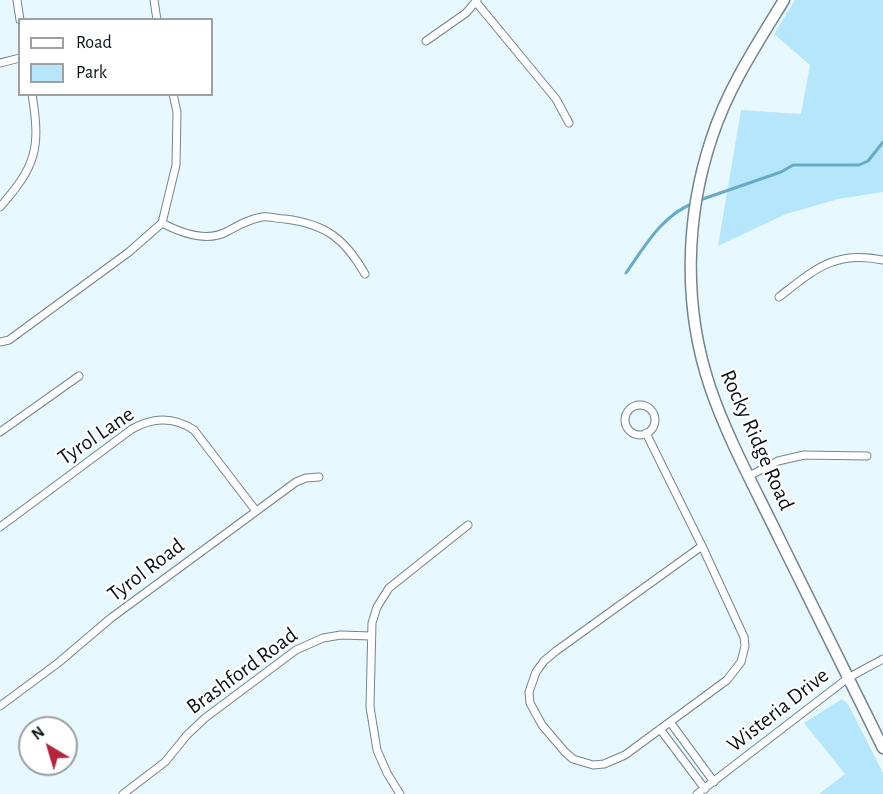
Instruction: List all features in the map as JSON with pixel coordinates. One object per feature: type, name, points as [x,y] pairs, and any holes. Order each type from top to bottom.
[{"type":"main road","name":"Rocky Ridge Road","points":[[784,0],[730,93],[712,136],[703,166],[692,225],[690,250],[694,323],[702,363],[719,412],[748,476],[883,748]]},
{"type":"street","points":[[17,0],[20,18]]},
{"type":"street","points":[[154,0],[157,18]]},
{"type":"street","points":[[426,41],[466,13],[476,1],[556,99],[568,123]]},
{"type":"street","points":[[0,63],[18,58]]},
{"type":"street","points":[[0,207],[18,187],[30,168],[35,153],[37,121],[32,96]]},
{"type":"street","points":[[0,342],[9,340],[129,252],[162,223],[176,165],[177,112],[173,96]]},
{"type":"street","points":[[162,223],[180,232],[204,237],[225,233],[240,223],[262,217],[302,222],[327,231],[339,240],[353,253],[365,274]]},
{"type":"street","points":[[779,297],[813,271],[838,258],[864,256],[883,260]]},
{"type":"street","points":[[0,432],[79,376]]},
{"type":"street","points":[[635,406],[646,406],[654,414],[654,425],[646,433],[635,434],[626,426],[626,414],[635,406]]},
{"type":"street","name":"Tyrol Lane","points":[[0,527],[132,429],[156,419],[180,422],[194,430],[256,511]]},
{"type":"street","points":[[646,433],[702,546],[741,629],[745,646],[744,654],[741,662],[727,680],[614,761],[593,765],[581,763],[565,752],[534,713],[529,692],[531,683],[544,661],[556,651],[702,546]]},
{"type":"street","points":[[748,476],[778,461],[804,455],[867,456]]},
{"type":"street","name":"Tyrol Road","points":[[0,706],[58,663],[111,618],[296,482],[306,478],[320,477]]},
{"type":"street","points":[[400,794],[381,762],[373,732],[370,707],[371,636],[376,607],[389,588],[468,525]]},
{"type":"street","name":"Brashford Road","points":[[123,794],[165,762],[205,718],[296,650],[323,638],[341,635],[371,636]]},
{"type":"street","name":"Wisteria Drive","points":[[697,794],[848,678],[883,659]]},
{"type":"street","points":[[669,722],[714,782]]},
{"type":"street","points":[[660,729],[705,789]]},
{"type":"green space","points":[[795,0],[883,0],[883,192],[838,199],[786,214],[718,246],[741,110],[801,114],[810,65],[774,34]]},
{"type":"green space","points":[[842,699],[848,704],[883,773],[883,794],[819,794],[845,774],[804,723]]},
{"type":"waterway","points":[[700,200],[781,172],[793,165],[859,165],[868,161],[883,142]]},
{"type":"waterway","points":[[626,273],[663,223],[694,203]]}]
